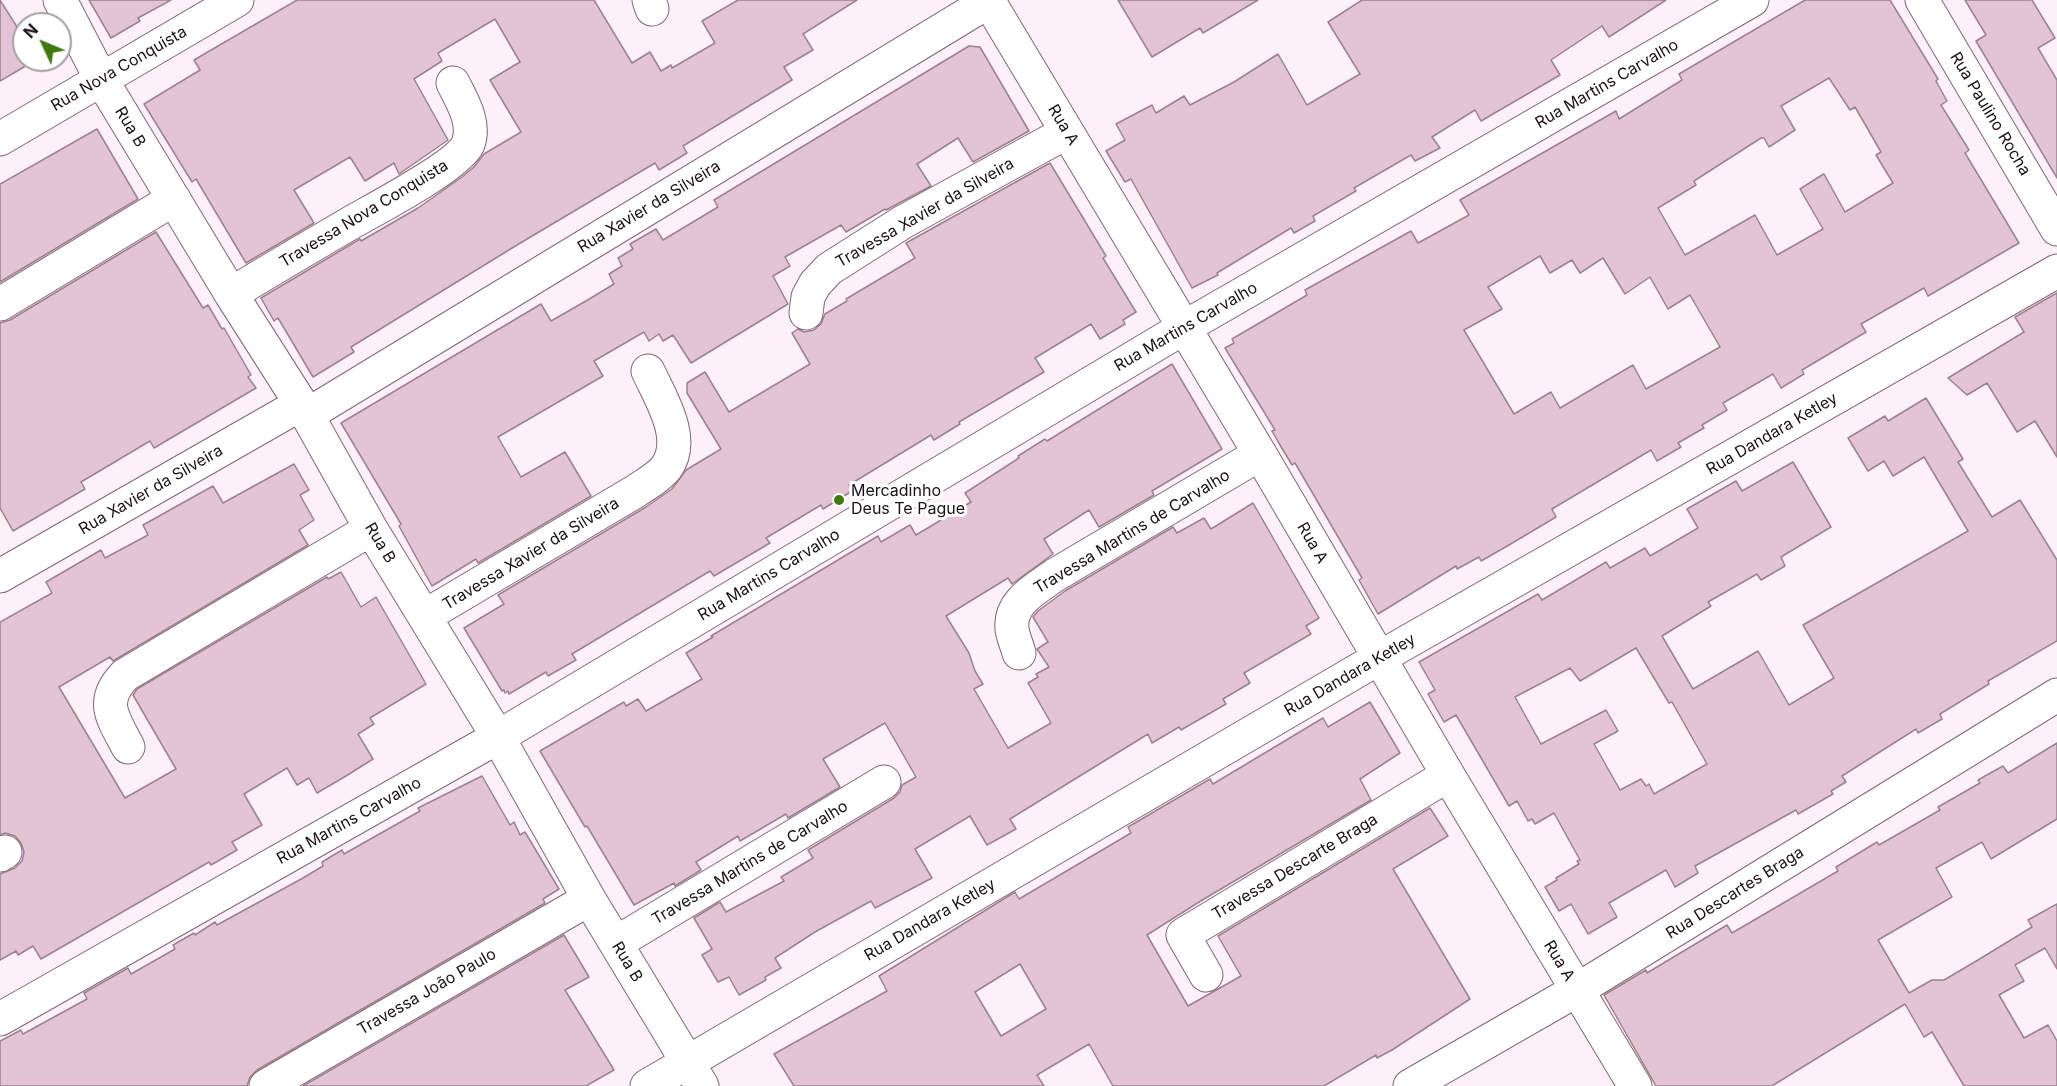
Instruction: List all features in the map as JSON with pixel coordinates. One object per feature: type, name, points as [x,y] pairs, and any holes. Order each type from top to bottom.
[{"type":"street","name":"Rua B","points":[[60,0],[101,79],[231,294],[304,409],[371,529],[498,737],[589,898],[694,1074]]},
{"type":"street","name":"Rua Nova Conquista","points":[[0,139],[237,0]]},
{"type":"street","name":"Rua A","points":[[989,0],[1185,327],[1378,658],[1635,1086]]},
{"type":"street","name":"Rua Xavier da Silveira","points":[[0,576],[304,409],[989,0]]},
{"type":"street","name":"Rua Martins Carvalho","points":[[0,1019],[498,737],[1185,327],[1752,0]]},
{"type":"street","name":"Rua Paulino Rocha","points":[[1922,0],[2057,229]]},
{"type":"street","name":"Travessa Nova Conquista","points":[[231,294],[431,176],[465,149],[471,128],[465,106],[453,83]]},
{"type":"street","name":"Travessa Xavier da Silveira","points":[[806,314],[808,297],[815,284],[830,269],[903,222],[1067,132]]},
{"type":"street","points":[[0,304],[174,199]]},
{"type":"street","name":"Rua Dandara Ketley","points":[[646,1086],[694,1074],[1378,658],[2057,271]]},
{"type":"street","name":"Travessa Xavier da Silveira","points":[[425,616],[636,491],[667,467],[673,449],[673,428],[648,371]]},
{"type":"street","name":"Travessa Martins de Carvalho","points":[[1019,653],[1012,629],[1013,613],[1023,599],[1055,575],[1260,454]]},
{"type":"street","points":[[128,747],[112,717],[109,704],[114,687],[125,675],[371,529]]},
{"type":"street","name":"Rua Descartes Braga","points":[[1410,1086],[1577,990],[2057,695]]},
{"type":"street","name":"Travessa Descarte Braga","points":[[1206,975],[1183,935],[1448,775]]},
{"type":"street","name":"Travessa Martins de Carvalho","points":[[616,944],[884,782]]},
{"type":"street","name":"Travessa João Paulo","points":[[266,1086],[589,898]]},
{"type":"building","points":[[0,0],[12,19],[12,72],[15,72],[0,81]]},
{"type":"building","points":[[89,0],[171,0],[138,18],[140,21],[111,38]]},
{"type":"building","points":[[297,0],[594,0],[632,63],[650,52],[661,71],[671,65],[672,68],[715,43],[702,21],[738,0],[857,0],[803,34],[813,50],[784,67],[792,80],[683,146],[687,153],[659,170],[655,163],[517,245],[351,347],[354,352],[313,377],[278,318],[274,321],[261,298],[360,239],[361,241],[418,208],[462,177],[484,154],[521,132],[490,80],[520,62],[495,19],[438,53],[442,61],[414,79],[448,140],[399,174],[394,163],[365,181],[350,157],[294,190],[314,223],[246,263],[196,179],[192,182],[144,104],[200,70],[194,60]]},
{"type":"building","points":[[1118,0],[1258,0],[1203,33],[1200,28],[1152,57]]},
{"type":"building","points":[[1362,0],[1666,0],[1609,37],[1602,26],[1551,60],[1560,75],[1481,121],[1475,110],[1432,137],[1440,148],[1415,161],[1411,155],[1354,188],[1356,191],[1313,216],[1315,221],[1294,233],[1291,228],[1217,273],[1218,275],[1192,288],[1131,179],[1125,182],[1106,151],[1125,140],[1116,124],[1152,105],[1156,113],[1184,96],[1190,105],[1234,82],[1278,54],[1307,105],[1360,74],[1328,22]]},
{"type":"building","points":[[1805,0],[1890,0],[1938,79],[1936,81],[1947,101],[1941,105],[1969,150],[1965,153],[2019,243],[1928,296],[1924,288],[1861,324],[1866,332],[1802,370],[1804,374],[1781,388],[1773,374],[1723,403],[1727,410],[1702,425],[1704,428],[1678,443],[1681,447],[1657,461],[1651,450],[1552,509],[1556,517],[1481,561],[1479,557],[1457,569],[1456,566],[1378,614],[1359,580],[1362,578],[1295,463],[1292,465],[1280,445],[1272,431],[1275,430],[1225,348],[1234,343],[1232,339],[1307,295],[1305,290],[1411,231],[1418,243],[1469,215],[1460,200],[1616,111],[1619,119],[1682,80],[1679,74]],"holes":[[[1829,78],[1850,110],[1855,107],[1881,152],[1876,155],[1893,183],[1845,212],[1824,174],[1800,189],[1823,229],[1777,255],[1755,215],[1685,255],[1658,208],[1696,185],[1694,181],[1761,138],[1764,138],[1769,147],[1795,130],[1781,106]],[[1540,256],[1550,273],[1572,260],[1580,273],[1603,258],[1625,294],[1650,277],[1668,309],[1690,295],[1720,347],[1646,389],[1633,365],[1560,408],[1551,392],[1514,414],[1464,330],[1502,309],[1488,287]]]},
{"type":"building","points":[[1965,0],[2032,0],[2055,38],[2038,48],[2057,80],[2057,178],[1976,41],[1986,35]]},
{"type":"building","points":[[969,46],[980,47],[1029,131],[973,162],[958,138],[917,164],[931,186],[846,232],[841,225],[785,257],[790,266],[773,276],[788,304],[691,363],[673,335],[663,341],[659,334],[649,341],[644,332],[594,361],[603,376],[498,437],[521,477],[565,452],[591,496],[478,563],[476,559],[432,586],[399,526],[401,524],[341,423],[541,304],[551,321],[586,301],[614,284],[609,274],[622,266],[618,258],[633,249],[630,244],[656,229],[663,240],[718,207],[714,200]]},
{"type":"building","points":[[97,129],[138,199],[0,282],[0,184]]},
{"type":"building","points":[[1050,163],[1106,256],[1103,258],[1136,312],[1123,320],[1125,324],[1100,339],[1091,324],[1035,358],[1044,372],[959,422],[960,424],[934,440],[931,435],[849,485],[852,491],[823,509],[821,505],[766,538],[770,543],[714,576],[710,571],[572,654],[576,660],[548,676],[546,672],[509,694],[508,691],[505,693],[504,690],[502,691],[464,628],[504,604],[498,595],[646,507],[672,489],[686,470],[721,449],[687,393],[687,383],[705,372],[729,412],[810,364],[792,333],[798,329],[804,332],[814,330],[821,324],[825,314],[847,301],[846,299],[915,258],[906,243]]},
{"type":"building","points":[[156,232],[203,308],[208,305],[222,329],[224,328],[251,375],[248,377],[256,388],[154,448],[150,441],[81,482],[85,489],[13,531],[0,508],[0,323],[10,320]]},
{"type":"building","points":[[2057,293],[2057,457],[2035,421],[2017,432],[1987,383],[1967,395],[1948,378],[2024,332],[2015,317]]},
{"type":"building","points":[[1172,364],[1222,449],[1152,491],[1154,495],[1099,527],[1089,510],[1044,539],[1053,554],[1012,584],[1008,578],[946,616],[969,653],[975,671],[983,684],[974,689],[1008,748],[1051,723],[1028,683],[1038,677],[1036,674],[1049,667],[1037,649],[1048,642],[1033,617],[1038,611],[1065,591],[1173,527],[1177,533],[1204,518],[1211,529],[1253,503],[1319,618],[1306,626],[1311,634],[1244,673],[1250,683],[1223,699],[1226,704],[1181,730],[1179,727],[1152,743],[1148,734],[1010,819],[1016,829],[987,845],[970,816],[915,849],[932,878],[875,908],[871,901],[815,932],[775,958],[781,968],[765,977],[766,980],[739,995],[729,977],[718,982],[702,955],[712,949],[694,918],[720,902],[726,912],[784,881],[781,877],[813,858],[808,850],[894,798],[900,792],[902,785],[916,777],[885,723],[823,759],[840,787],[788,818],[786,814],[740,841],[738,836],[696,862],[701,870],[675,886],[674,883],[634,905],[540,751],[624,702],[626,706],[638,699],[646,711],[702,679],[686,653],[713,637],[711,636],[878,536],[881,542],[910,525],[916,535],[971,502],[965,493],[1019,458],[1018,456],[1045,439],[1047,441]]},
{"type":"building","points":[[1926,398],[1963,459],[1958,462],[1992,517],[2020,500],[2057,560],[2057,641],[1988,681],[1989,684],[1940,714],[1942,719],[1918,733],[1916,729],[1842,776],[1846,782],[1831,791],[1833,794],[1798,814],[1796,810],[1695,866],[1698,873],[1675,887],[1666,870],[1609,903],[1617,917],[1588,934],[1571,904],[1559,911],[1545,887],[1579,864],[1577,861],[1580,860],[1554,813],[1535,824],[1532,819],[1528,821],[1517,801],[1509,806],[1456,715],[1444,722],[1428,694],[1435,690],[1419,662],[1538,594],[1542,600],[1606,562],[1610,568],[1645,548],[1650,556],[1698,528],[1687,509],[1736,481],[1742,491],[1793,462],[1831,527],[1781,557],[1785,566],[1761,580],[1757,574],[1708,602],[1711,606],[1662,636],[1693,689],[1758,651],[1789,705],[1834,678],[1803,625],[1968,531],[1924,457],[1893,476],[1884,461],[1868,471],[1848,438],[1885,416],[1888,421]],"holes":[[[1636,648],[1669,703],[1672,702],[1707,764],[1654,794],[1649,784],[1646,786],[1641,779],[1620,790],[1594,744],[1618,731],[1606,710],[1541,744],[1515,697],[1570,668],[1580,681]]]},
{"type":"building","points":[[294,464],[309,490],[300,495],[314,520],[299,530],[308,545],[113,661],[110,657],[59,687],[125,798],[176,769],[133,695],[137,689],[327,577],[328,579],[341,572],[361,607],[376,597],[426,684],[370,718],[374,724],[358,734],[373,759],[346,776],[317,793],[309,778],[297,785],[287,768],[244,794],[262,825],[232,842],[237,850],[211,865],[209,862],[41,959],[33,946],[18,955],[16,951],[0,960],[0,874],[15,868],[22,861],[24,852],[15,836],[5,833],[0,835],[0,622],[52,593],[46,582],[101,550],[105,558],[148,535],[143,525],[213,486],[223,503]]},
{"type":"building","points":[[1370,702],[1400,753],[1360,779],[1371,800],[1147,935],[1188,1006],[1241,976],[1218,936],[1430,808],[1448,836],[1393,869],[1470,999],[1392,1050],[1377,1058],[1376,1055],[1324,1086],[1113,1086],[1089,1044],[1037,1075],[1044,1086],[794,1086],[774,1054],[887,991],[879,976],[1015,892],[1019,899],[1131,833],[1128,827],[1210,779],[1213,784],[1323,718],[1328,727]],"holes":[[[1020,964],[1046,1009],[1001,1036],[975,992]]]},
{"type":"building","points":[[2057,743],[2057,819],[1991,859],[1982,842],[1936,868],[1952,897],[1878,940],[1909,993],[1932,980],[1944,980],[1978,960],[2032,927],[2028,920],[2057,904],[2057,969],[2045,948],[2015,965],[2024,981],[1999,995],[2024,1038],[2048,1025],[2057,1041],[2057,1086],[1964,1086],[1932,1032],[1924,1037],[1905,1004],[1772,1086],[1656,1086],[1604,995],[1646,970],[1647,973],[1727,925],[1732,933],[1838,871],[1836,867],[1877,842],[1879,845],[1940,810],[1938,807],[1980,783],[1978,780],[2003,766],[2008,773]]},
{"type":"building","points":[[482,776],[510,825],[514,822],[520,835],[525,832],[559,889],[543,899],[545,903],[257,1070],[250,1077],[247,1086],[0,1086],[0,1041],[21,1030],[23,1034],[87,999],[84,993],[128,968],[131,974],[175,949],[173,945],[194,933],[195,935],[215,922],[217,925],[323,866],[322,862],[342,850],[344,854],[420,811],[418,808]]},
{"type":"building","points":[[564,935],[589,977],[565,990],[614,1070],[586,1086],[303,1086]]},
{"type":"place","name":"Mercadinho Deus Te Pague","points":[[839,500]]}]
